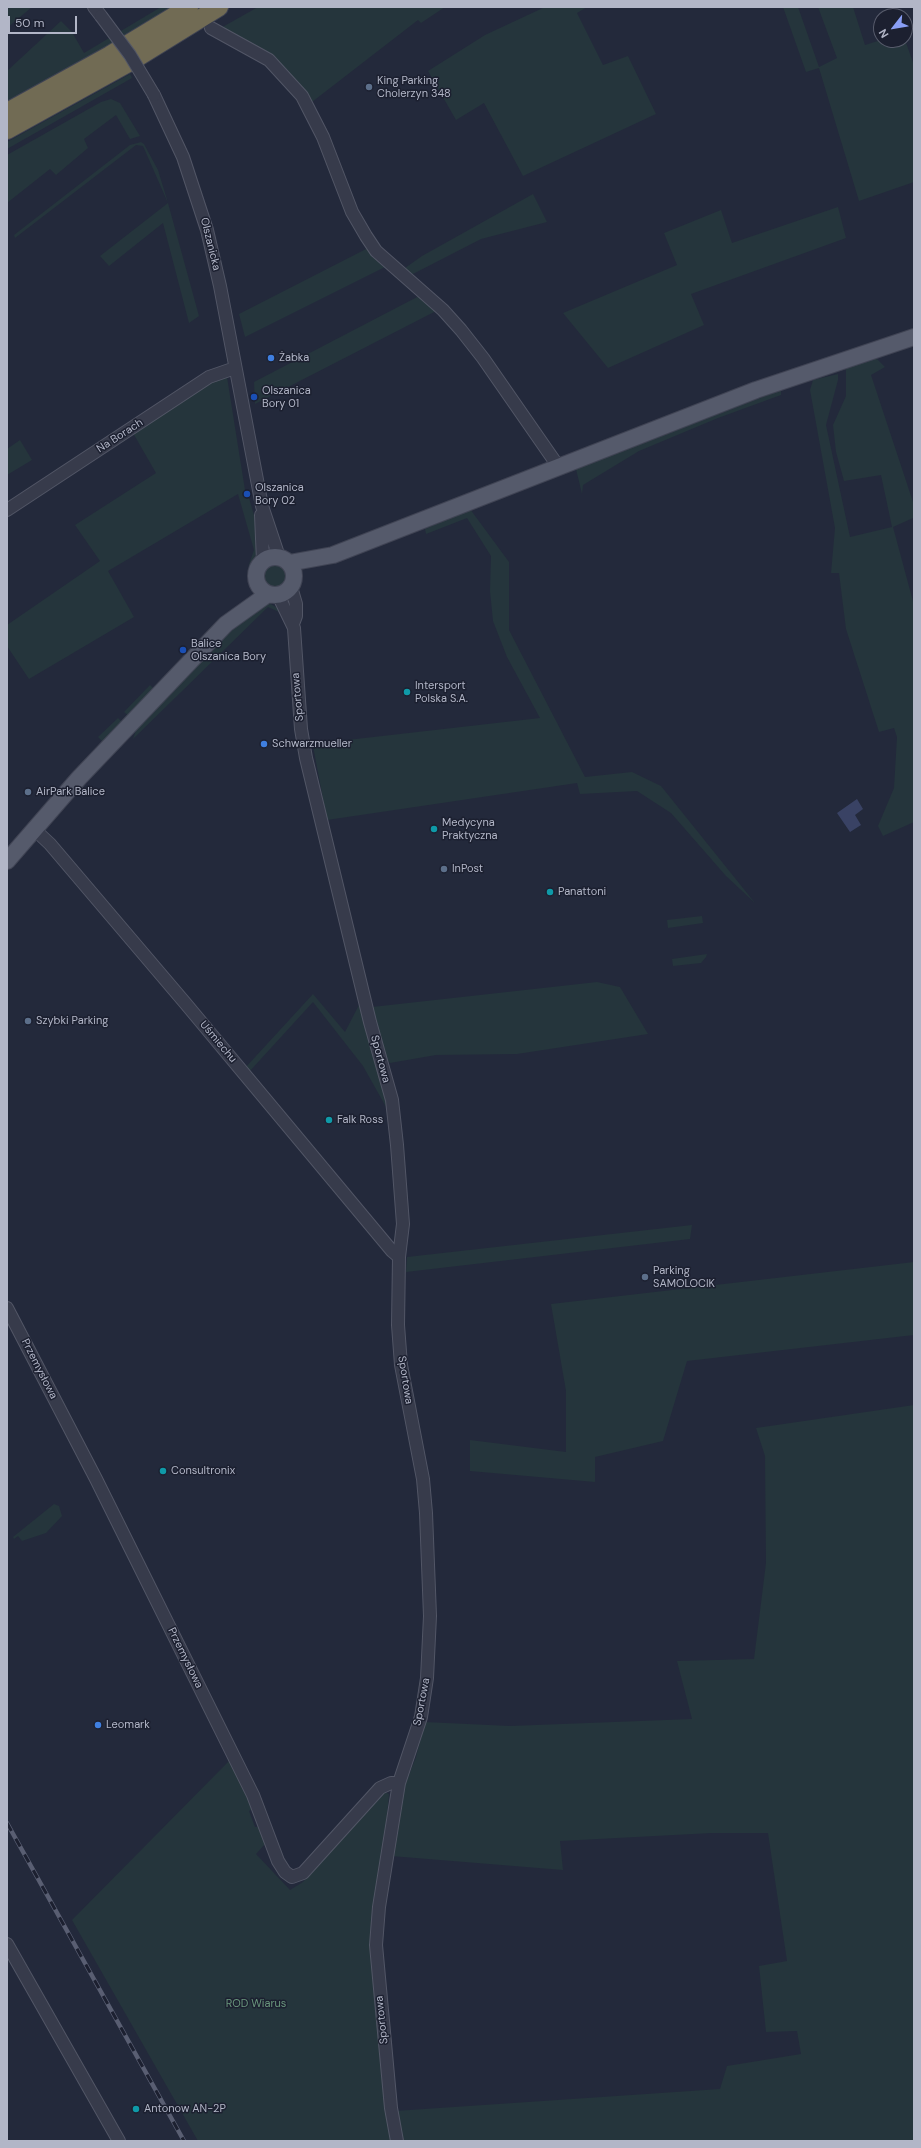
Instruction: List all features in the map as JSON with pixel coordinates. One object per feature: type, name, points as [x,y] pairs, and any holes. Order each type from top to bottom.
[{"type":"highway","points":[[7,112],[92,65],[189,7]]},
{"type":"highway","points":[[7,130],[130,62],[219,7]]},
{"type":"main road","points":[[7,861],[34,828],[79,778],[232,618],[280,579],[333,554],[756,390],[914,336]]},
{"type":"main road","points":[[263,561],[280,579],[257,571],[263,561]]},
{"type":"street","name":"Olszanicka","points":[[98,11],[138,66],[154,95],[178,144],[198,200],[215,265],[262,506],[280,579]]},
{"type":"street","points":[[211,28],[269,60],[302,96],[323,137],[352,212],[376,251],[443,310],[456,325],[483,358],[558,466]]},
{"type":"street","name":"Na Borach","points":[[7,510],[209,377],[235,368]]},
{"type":"street","name":"Olszanicka","points":[[262,506],[263,561]]},
{"type":"street","name":"Sportowa","points":[[280,579],[293,624],[301,729],[306,758],[370,1022],[392,1100],[398,1145],[403,1224],[399,1257],[398,1325],[401,1364],[423,1479],[430,1616],[430,1653],[422,1717],[399,1783],[379,1907],[376,1945],[391,2108],[397,2141]]},
{"type":"street","name":"Uśmiechu","points":[[34,828],[50,844],[392,1251],[399,1257]]},
{"type":"street","name":"Przemysłowa","points":[[7,1308],[96,1479],[253,1795],[278,1861],[285,1872],[292,1877],[303,1873],[380,1788],[387,1784],[399,1783]]},
{"type":"street","points":[[7,1944],[10,1958],[119,2141]]},
{"type":"green space","points":[[7,7],[32,7],[7,28]]},
{"type":"green space","points":[[161,7],[172,7],[87,58],[7,101],[7,71],[61,21],[72,32],[84,53]]},
{"type":"green space","points":[[258,7],[445,7],[421,23],[418,20],[312,102],[279,63],[219,29]]},
{"type":"green space","points":[[545,7],[587,7],[577,13],[603,65],[628,56],[656,114],[523,176],[484,103],[456,120],[428,71],[485,35]]},
{"type":"green space","points":[[783,7],[798,7],[819,67],[837,58],[818,7],[853,7],[865,45],[873,42],[873,48],[908,48],[914,65],[914,182],[859,201],[819,68],[806,72]]},
{"type":"green space","points":[[130,74],[132,78],[7,149],[7,142]]},
{"type":"green space","points":[[111,99],[120,103],[140,136],[130,139],[116,115],[84,139],[88,148],[56,175],[50,169],[7,203],[7,155],[101,102]]},
{"type":"green space","points":[[141,142],[144,144],[158,170],[168,203],[143,146],[136,145],[15,238],[14,235],[130,145]]},
{"type":"green space","points":[[533,194],[547,222],[481,239],[411,275],[405,268],[422,256]]},
{"type":"green space","points":[[168,203],[199,316],[189,323],[163,223],[109,266],[100,256]]},
{"type":"green space","points":[[838,207],[846,238],[691,294],[704,325],[608,368],[563,313],[677,265],[664,233],[721,210],[732,243]]},
{"type":"green space","points":[[368,248],[387,266],[245,337],[239,314]]},
{"type":"green space","points":[[421,295],[438,310],[255,404],[254,382]]},
{"type":"green space","points":[[876,358],[885,367],[871,375],[914,505],[914,520],[913,518],[893,527],[914,605],[914,822],[883,836],[878,826],[894,788],[897,737],[894,728],[879,732],[846,629],[839,573],[831,573],[835,528],[810,390],[813,380],[838,374],[838,380],[826,425],[850,537],[892,527],[881,475],[844,481],[836,452],[833,425],[846,396],[846,368]]},
{"type":"green space","points":[[219,376],[227,377],[245,490],[256,522],[258,547],[256,555],[248,567],[254,550],[238,494],[108,571],[134,617],[29,679],[7,646],[7,625],[100,561],[75,525],[156,473],[133,433]]},
{"type":"green space","points":[[781,390],[781,395],[718,418],[639,451],[583,485],[582,494],[576,469]]},
{"type":"green space","points":[[20,440],[32,460],[7,475],[7,449]]},
{"type":"green space","points":[[470,509],[509,562],[509,630],[585,777],[632,772],[661,786],[755,903],[726,876],[671,813],[637,791],[580,794],[577,783],[327,820],[313,746],[321,743],[540,718],[507,657],[493,621],[490,591],[491,556],[467,518],[426,534],[425,529]]},
{"type":"green space","points":[[275,562],[285,566],[289,576],[285,586],[275,590],[265,586],[261,576],[265,566]]},
{"type":"green space","points":[[269,603],[276,607],[279,612],[268,607],[133,739],[136,730],[243,619],[262,605]]},
{"type":"green space","points":[[150,685],[155,690],[129,716],[124,712]]},
{"type":"green space","points":[[118,718],[123,723],[104,743],[98,737]]},
{"type":"green space","points":[[702,916],[703,923],[668,928],[667,920]]},
{"type":"green space","points":[[707,954],[701,963],[673,966],[672,959]]},
{"type":"green space","points":[[597,982],[620,987],[648,1034],[517,1054],[436,1055],[390,1063],[385,1057],[372,1007]]},
{"type":"green space","points":[[313,994],[345,1032],[360,1003],[390,1114],[363,1066],[313,1002],[249,1072],[245,1068]]},
{"type":"green space","points":[[692,1225],[690,1239],[406,1272],[407,1257]]},
{"type":"green space","points":[[914,1262],[914,1335],[687,1361],[663,1441],[595,1457],[595,1482],[470,1471],[470,1440],[566,1452],[566,1391],[551,1304]]},
{"type":"green space","points":[[914,1405],[914,2141],[400,2141],[395,2111],[720,2089],[727,2066],[801,2054],[797,2031],[766,2032],[759,1966],[787,1961],[768,1833],[712,1833],[560,1841],[563,1870],[391,1856],[403,1790],[416,1757],[425,1722],[510,1726],[692,1719],[677,1661],[754,1659],[766,1563],[765,1456],[756,1428]]},
{"type":"green space","points":[[54,1504],[59,1506],[62,1516],[46,1533],[22,1541],[18,1536],[14,1539],[13,1537]]},
{"type":"green space","name":"ROD Wiarus","points":[[230,1760],[253,1809],[249,1811],[255,1827],[261,1827],[263,1838],[266,1843],[256,1854],[290,1890],[303,1882],[377,1795],[383,1791],[389,1794],[384,1853],[379,2029],[391,2141],[198,2141],[72,1920]]},
{"type":"water","points":[[857,799],[863,809],[855,815],[861,825],[850,832],[837,813]]},
{"type":"railway","points":[[7,1823],[184,2141]]},
{"type":"place","name":"King Parking Cholerzyn 348","points":[[369,87]]},
{"type":"place","name":"Żabka","points":[[271,358]]},
{"type":"place","name":"Olszanica Bory 01","points":[[254,397]]},
{"type":"place","name":"Olszanica Bory 02","points":[[247,494]]},
{"type":"place","name":"Balice Olszanica Bory","points":[[183,650]]},
{"type":"place","name":"Intersport Polska S.A.","points":[[407,692]]},
{"type":"place","name":"Schwarzmueller","points":[[264,744]]},
{"type":"place","name":"AirPark Balice","points":[[28,792]]},
{"type":"place","name":"Medycyna Praktyczna","points":[[434,829]]},
{"type":"place","name":"InPost","points":[[444,869]]},
{"type":"place","name":"Panattoni","points":[[550,892]]},
{"type":"place","name":"Szybki Parking","points":[[28,1021]]},
{"type":"place","name":"Falk Ross","points":[[329,1120]]},
{"type":"place","name":"Parking SAMOLOCIK","points":[[645,1277]]},
{"type":"place","name":"Consultronix","points":[[163,1471]]},
{"type":"place","name":"Leomark","points":[[98,1725]]},
{"type":"place","name":"Antonow AN-2P","points":[[136,2109]]}]
